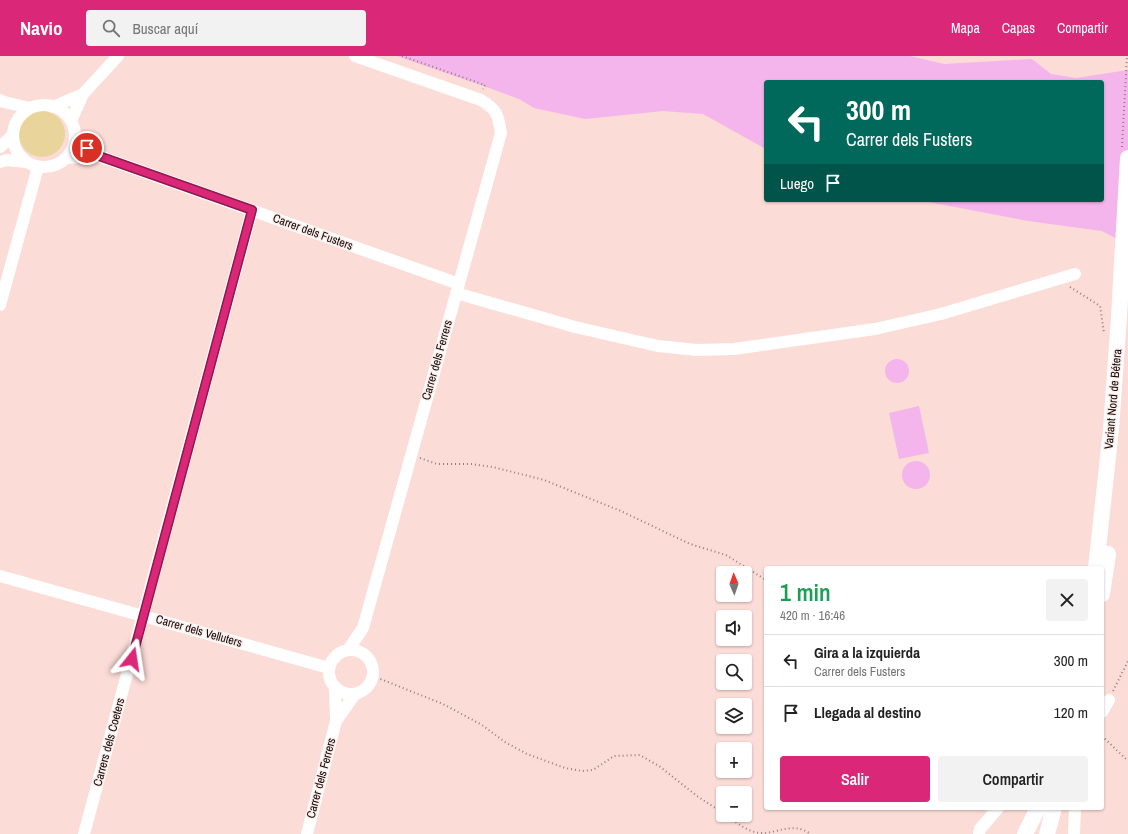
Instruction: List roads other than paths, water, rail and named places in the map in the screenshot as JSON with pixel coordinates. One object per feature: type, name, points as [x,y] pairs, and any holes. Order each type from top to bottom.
[{"type":"main road","name":"Variant Nord de Bétera","points":[[1104,583],[1114,496],[1124,323],[1128,158]]},
{"type":"main road","name":"Variant Nord de Bétera","points":[[1096,566],[1124,323]]},
{"type":"main road","points":[[1025,834],[1037,810]]},
{"type":"main road","points":[[1047,834],[1053,810]]},
{"type":"street","points":[[71,121],[83,94],[118,56]]},
{"type":"street","name":"Carrer dels Ferrers","points":[[348,650],[363,628],[501,133],[499,118],[494,109],[480,100],[355,56]]},
{"type":"street","points":[[53,107],[83,94]]},
{"type":"street","points":[[0,162],[7,160],[26,162],[38,167],[53,166],[66,158],[72,149],[75,139],[71,121],[66,115],[53,107],[46,106],[30,108],[2,101]]},
{"type":"street","points":[[2,101],[14,129],[14,145],[26,162]]},
{"type":"street","points":[[0,147],[14,129],[19,117],[30,108]]},
{"type":"street","name":"Carrer dels Fusters","points":[[75,139],[99,156],[252,210],[457,289],[582,329],[658,346],[697,350],[734,349],[875,330],[941,314],[1075,274]]},
{"type":"street","name":"Carrer dels Fusters","points":[[66,158],[99,156]]},
{"type":"street","points":[[0,305],[38,167]]},
{"type":"street","name":"Carrers dels Coeters","points":[[84,834],[144,616],[252,210]]},
{"type":"street","name":"Carrer dels Velluters","points":[[0,576],[329,668]]},
{"type":"street","name":"Carrer dels Ferrers","points":[[363,628],[368,657]]},
{"type":"street","points":[[348,650],[359,651],[368,657],[371,662],[373,676],[367,688],[355,694],[348,694],[335,688],[331,682],[329,668],[336,656],[348,650]]},
{"type":"street","name":"Carrer dels Ferrers","points":[[307,834],[336,721],[335,688]]},
{"type":"street","name":"Carrer dels Ferrers","points":[[336,721],[355,694]]},
{"type":"street","points":[[1104,709],[1109,700]]},
{"type":"street","points":[[979,834],[980,829],[996,810]]},
{"type":"street","points":[[1074,834],[1075,810]]}]
